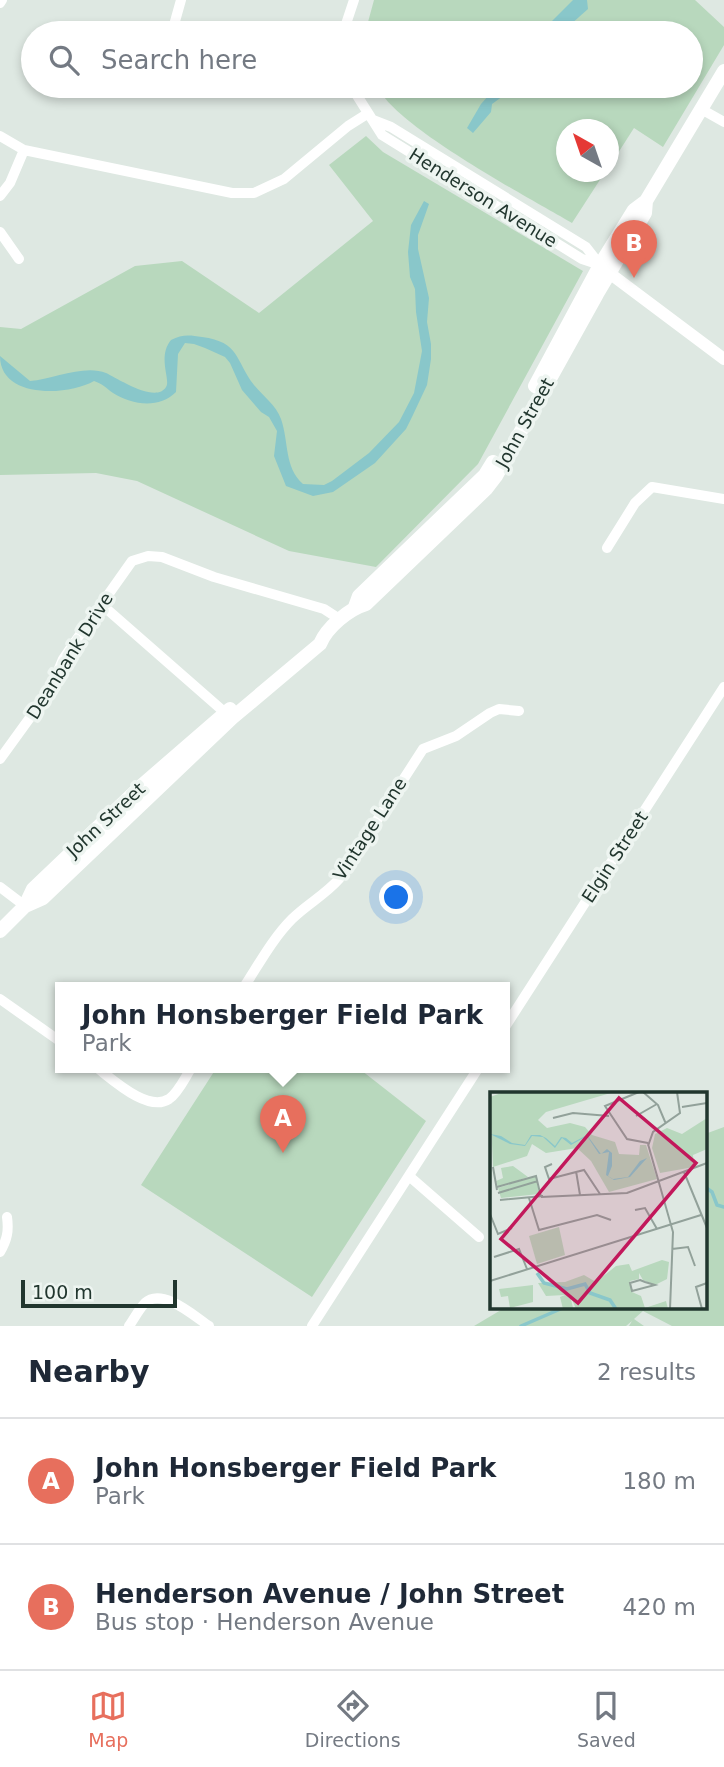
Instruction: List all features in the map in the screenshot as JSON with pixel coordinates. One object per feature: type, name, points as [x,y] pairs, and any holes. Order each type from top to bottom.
[{"type":"main road","name":"John Street","points":[[0,931],[25,906],[43,898],[228,715],[320,644],[324,635],[355,607],[366,604],[486,489],[496,476],[634,211],[646,201],[724,71]]},
{"type":"street","points":[[175,21],[181,0]]},
{"type":"street","points":[[348,21],[354,0]]},
{"type":"street","name":"Henderson Avenue","points":[[358,98],[382,135],[582,259],[604,269],[724,359]]},
{"type":"street","points":[[701,109],[724,122]]},
{"type":"street","points":[[0,136],[24,150],[232,193],[254,193],[285,179],[348,126],[370,117]]},
{"type":"street","points":[[0,196],[10,183],[24,150]]},
{"type":"street","points":[[0,232],[19,258]]},
{"type":"street","points":[[607,548],[635,503],[652,487],[724,499]]},
{"type":"street","name":"Deanbank Drive","points":[[0,759],[50,690],[63,659],[132,561],[148,556],[162,557],[214,578],[324,609],[341,620]]},
{"type":"street","points":[[101,604],[228,715]]},
{"type":"street","name":"Elgin Street","points":[[510,1019],[724,687]]},
{"type":"street","name":"Vintage Lane","points":[[247,982],[293,918],[326,893],[339,879],[423,749],[456,736],[482,717],[499,709],[519,711]]},
{"type":"street","points":[[0,887],[25,906]]},
{"type":"street","points":[[0,999],[55,1038]]},
{"type":"street","points":[[104,1073],[144,1101],[161,1102],[173,1095],[188,1073]]},
{"type":"street","points":[[312,1326],[475,1073]]},
{"type":"street","points":[[409,1176],[479,1237]]},
{"type":"street","points":[[0,1252],[9,1230],[7,1217]]},
{"type":"street","points":[[129,1326],[144,1303],[160,1298],[170,1300],[209,1326]]},
{"type":"green space","points":[[374,0],[695,0],[724,27],[724,45],[703,80],[703,21],[368,21]]},
{"type":"green space","points":[[386,98],[692,98],[663,147],[634,128],[619,151],[619,119],[556,119],[556,182],[599,182],[572,223],[465,160],[408,120]]},
{"type":"green space","points":[[366,136],[383,152],[583,271],[478,464],[376,567],[289,551],[137,481],[96,473],[0,475],[0,327],[21,329],[135,266],[182,261],[259,313],[373,221],[329,165]]},
{"type":"green space","points":[[213,1073],[365,1073],[426,1121],[312,1297],[141,1185]]},
{"type":"green space","points":[[724,1127],[724,1326],[672,1326],[643,1311],[634,1319],[644,1326],[629,1326],[632,1321],[626,1326],[474,1326],[504,1308],[706,1308],[706,1134]]},
{"type":"water","points":[[573,0],[587,0],[588,9],[574,21],[552,21]]},
{"type":"water","points":[[486,98],[500,98],[492,104],[491,112],[473,133],[467,128]]},
{"type":"water","points":[[424,201],[429,204],[418,235],[418,249],[429,298],[427,322],[431,359],[427,385],[406,429],[375,463],[333,492],[313,496],[286,486],[274,456],[277,431],[269,417],[261,412],[242,390],[225,357],[205,348],[185,343],[178,354],[176,392],[154,403],[128,400],[94,381],[53,391],[23,387],[11,380],[3,370],[0,356],[30,381],[88,370],[106,373],[136,388],[154,393],[161,391],[167,384],[165,354],[171,340],[186,336],[214,339],[230,348],[254,385],[279,414],[290,462],[297,477],[303,484],[324,485],[369,453],[399,422],[414,393],[422,351],[408,252],[411,225]]},
{"type":"waterway","points":[[706,1188],[712,1192],[717,1205],[724,1207]]},
{"type":"waterway","points":[[521,1326],[563,1308]]},
{"type":"place","name":"Henderson Avenue / John Street","points":[[634,278]]},
{"type":"place","name":"John Honsberger Field Park","points":[[283,1153]]}]
